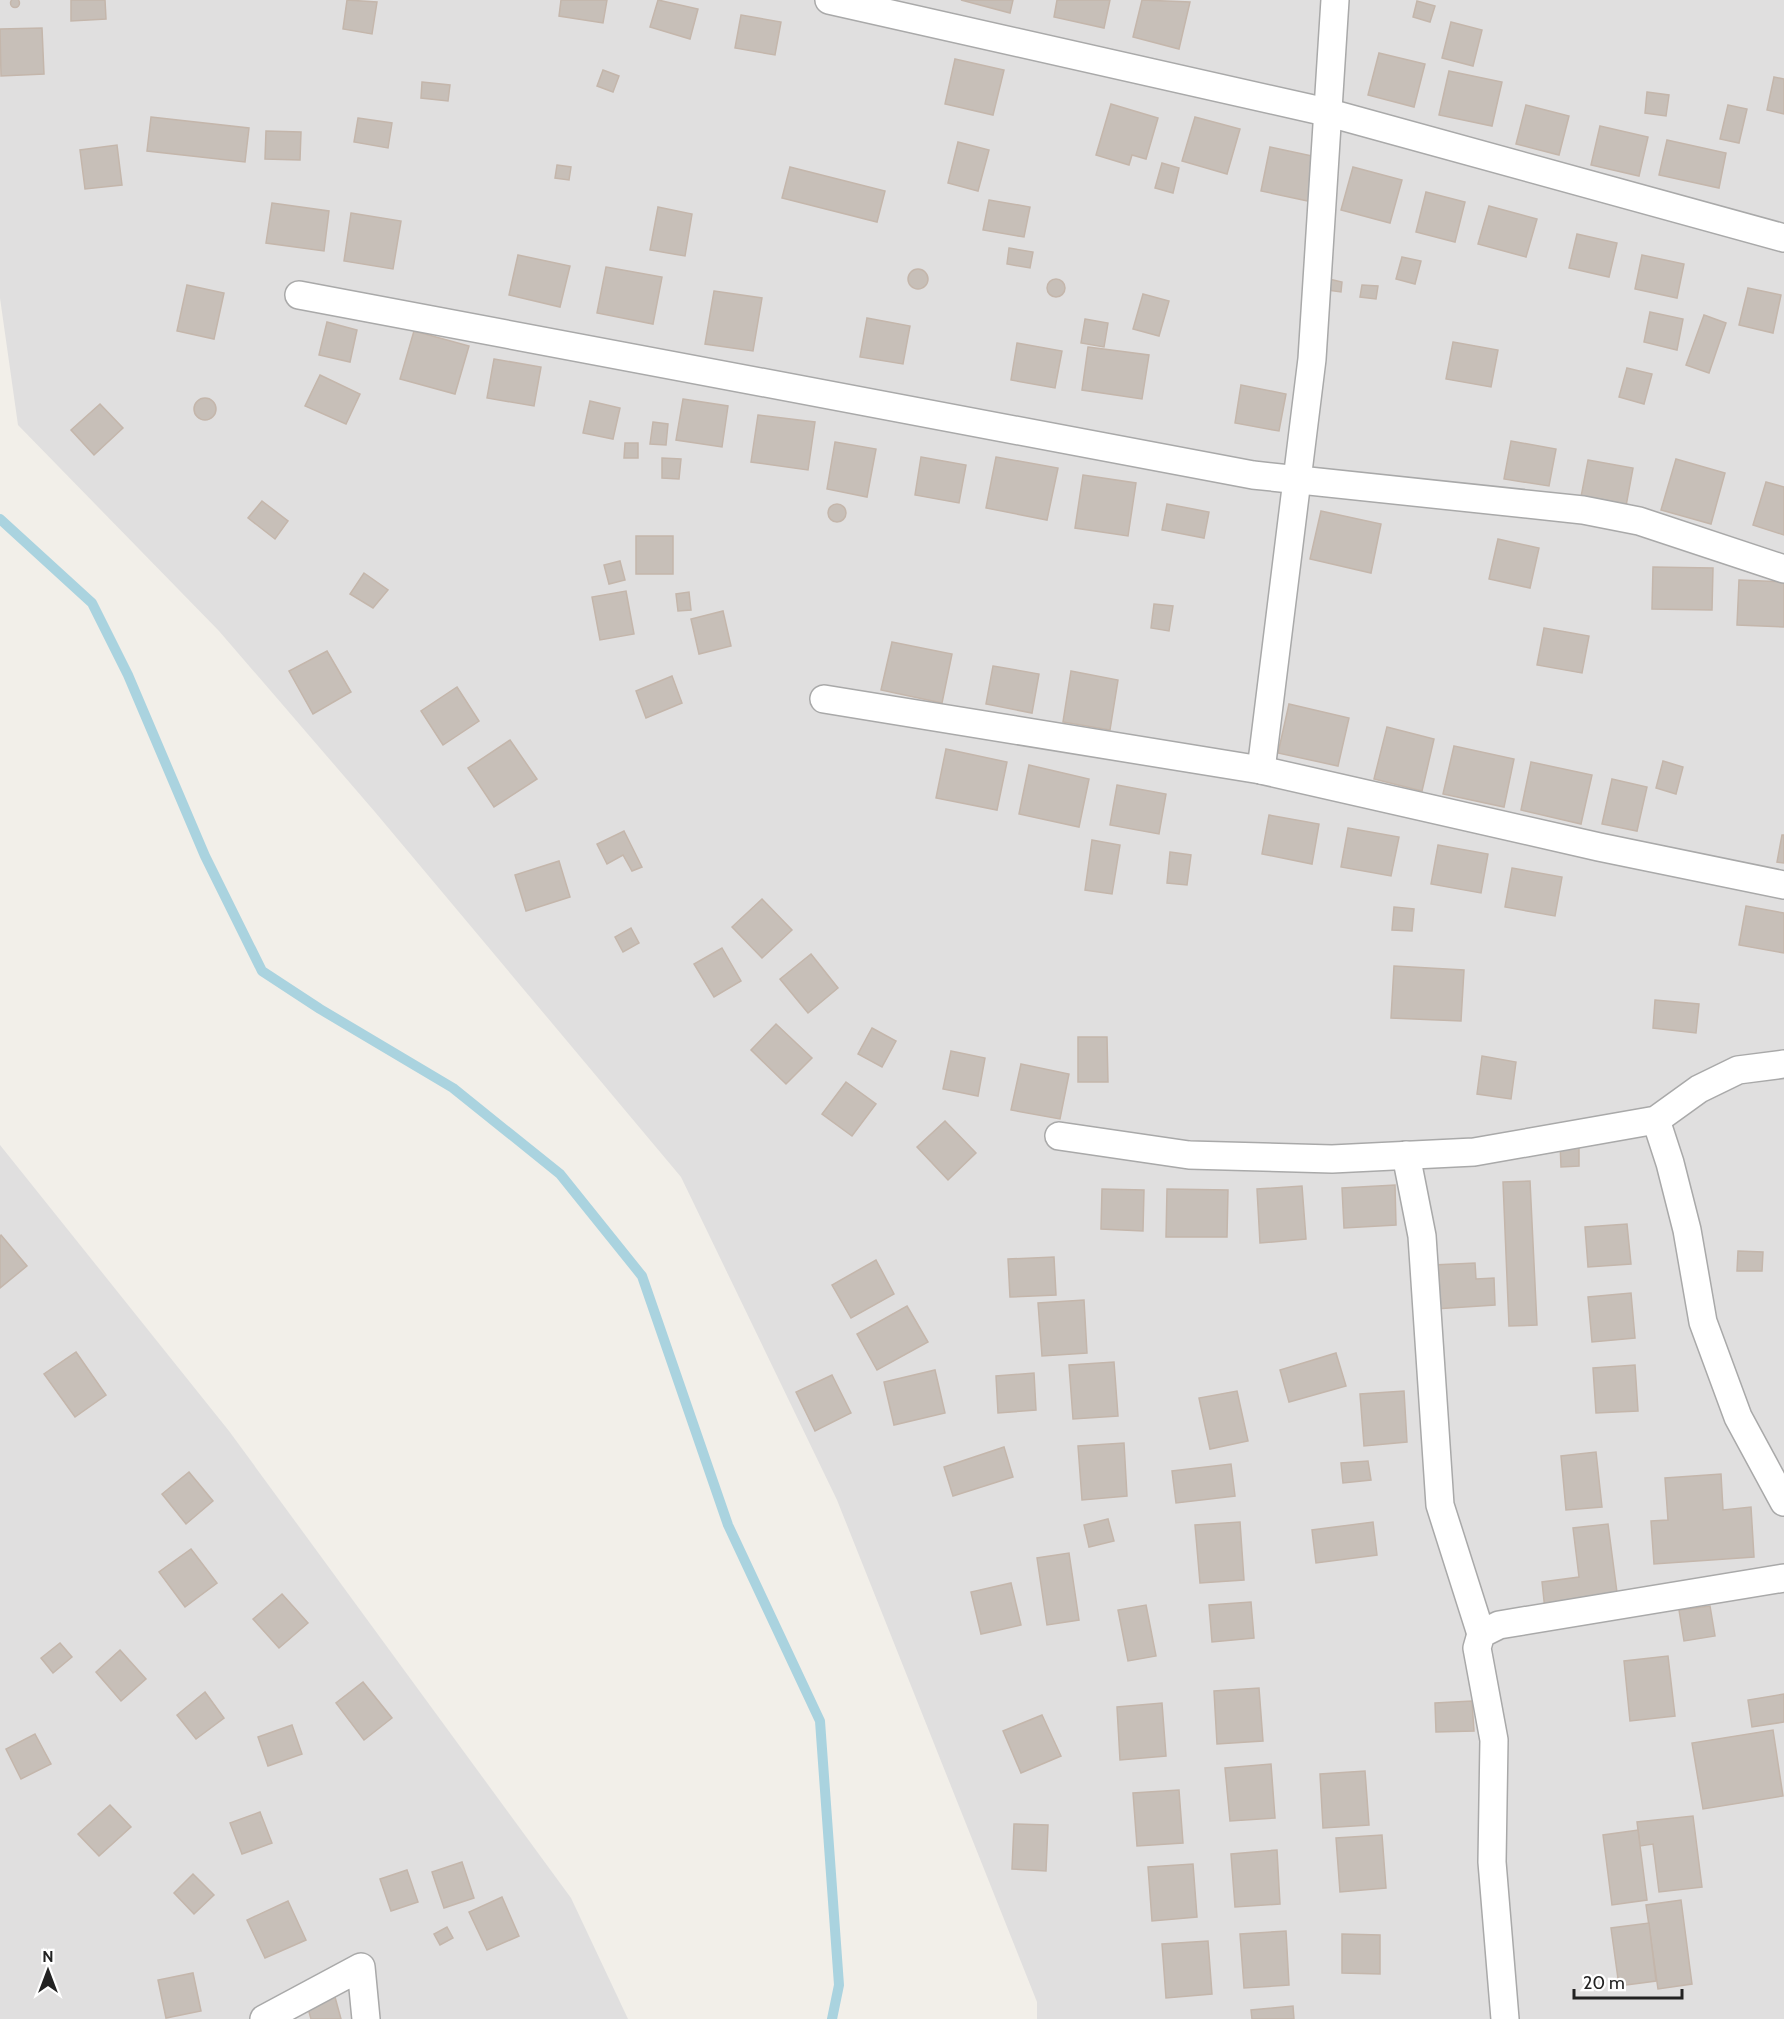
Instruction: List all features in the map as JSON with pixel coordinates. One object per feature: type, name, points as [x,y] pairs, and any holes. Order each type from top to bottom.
[{"type":"street","points":[[829,0],[1326,112],[1784,238]]},
{"type":"street","points":[[1262,770],[1312,359],[1326,112],[1335,0]]},
{"type":"street","points":[[299,296],[1242,473],[1583,510],[1639,521],[1784,569]]},
{"type":"street","points":[[824,699],[1262,770],[1599,847],[1784,885]]},
{"type":"street","points":[[1059,1136],[1189,1155],[1332,1159],[1474,1152],[1656,1120],[1699,1089],[1738,1070],[1784,1064]]},
{"type":"street","points":[[1656,1120],[1670,1163],[1687,1230],[1703,1322],[1738,1417],[1784,1502]]},
{"type":"street","points":[[1406,1155],[1422,1236],[1440,1505],[1481,1634],[1476,1648],[1494,1740],[1492,1862],[1505,2019]]},
{"type":"street","points":[[1481,1634],[1499,1625],[1784,1578]]},
{"type":"street","points":[[264,2019],[361,1967],[366,2019]]},
{"type":"shaded area","points":[[0,0],[1784,0],[1784,2019],[1037,2019],[1037,2002],[837,1500],[681,1177],[375,812],[219,631],[18,425],[0,298]]},
{"type":"shaded area","points":[[0,1145],[229,1431],[571,1898],[628,2019],[0,2019]]},
{"type":"building","points":[[15,-1],[19,3],[15,7],[11,3]]},
{"type":"building","points":[[71,0],[105,0],[106,19],[71,21]]},
{"type":"building","points":[[347,0],[377,2],[372,34],[343,29]]},
{"type":"building","points":[[561,0],[607,0],[603,23],[559,16]]},
{"type":"building","points":[[658,0],[698,9],[690,39],[650,27]]},
{"type":"building","points":[[961,0],[1013,0],[1010,13]]},
{"type":"building","points":[[1057,0],[1110,0],[1104,28],[1054,17]]},
{"type":"building","points":[[1142,0],[1190,2],[1179,49],[1133,37]]},
{"type":"building","points":[[1417,1],[1435,6],[1430,22],[1413,17]]},
{"type":"building","points":[[741,15],[781,22],[775,55],[735,48]]},
{"type":"building","points":[[1451,22],[1482,30],[1473,66],[1442,58]]},
{"type":"building","points":[[42,28],[44,74],[1,76],[0,29]]},
{"type":"building","points":[[1379,53],[1425,64],[1414,107],[1368,95]]},
{"type":"building","points":[[955,59],[1004,70],[993,115],[945,104]]},
{"type":"building","points":[[603,70],[619,76],[613,92],[597,86]]},
{"type":"building","points":[[1449,71],[1502,82],[1492,126],[1439,115]]},
{"type":"building","points":[[1774,77],[1784,79],[1784,114],[1767,110]]},
{"type":"building","points":[[422,82],[450,85],[448,101],[421,98]]},
{"type":"building","points":[[1647,92],[1669,95],[1666,116],[1645,113]]},
{"type":"building","points":[[1111,104],[1158,118],[1146,159],[1132,155],[1129,165],[1096,155]]},
{"type":"building","points":[[1526,105],[1569,116],[1559,155],[1516,144]]},
{"type":"building","points":[[1728,105],[1747,109],[1739,143],[1720,139]]},
{"type":"building","points":[[151,117],[249,128],[245,162],[147,151]]},
{"type":"building","points":[[1195,117],[1240,129],[1227,174],[1182,161]]},
{"type":"building","points":[[358,118],[392,123],[388,148],[354,142]]},
{"type":"building","points":[[1600,126],[1648,137],[1639,176],[1591,165]]},
{"type":"building","points":[[266,131],[301,132],[300,160],[265,159]]},
{"type":"building","points":[[1667,140],[1726,153],[1719,188],[1659,175]]},
{"type":"building","points":[[958,142],[989,150],[978,191],[948,183]]},
{"type":"building","points":[[117,145],[122,185],[85,189],[80,150]]},
{"type":"building","points":[[1270,147],[1317,157],[1308,201],[1261,191]]},
{"type":"building","points":[[1162,163],[1179,168],[1173,193],[1155,188]]},
{"type":"building","points":[[557,165],[571,167],[569,180],[555,178]]},
{"type":"building","points":[[790,167],[885,191],[877,222],[782,198]]},
{"type":"building","points":[[1353,167],[1402,180],[1390,223],[1341,210]]},
{"type":"building","points":[[1426,192],[1465,202],[1455,242],[1416,232]]},
{"type":"building","points":[[989,200],[1030,207],[1024,237],[983,230]]},
{"type":"building","points":[[272,203],[329,211],[324,251],[266,243]]},
{"type":"building","points":[[1489,206],[1537,219],[1526,257],[1478,244]]},
{"type":"building","points":[[658,207],[692,214],[685,256],[650,250]]},
{"type":"building","points":[[351,213],[401,221],[393,269],[344,261]]},
{"type":"building","points":[[1577,234],[1617,243],[1609,277],[1569,268]]},
{"type":"building","points":[[1009,248],[1033,252],[1030,268],[1007,264]]},
{"type":"building","points":[[518,255],[570,266],[560,307],[509,295]]},
{"type":"building","points":[[1642,255],[1684,264],[1677,298],[1635,289]]},
{"type":"building","points":[[1402,257],[1421,261],[1415,284],[1396,279]]},
{"type":"building","points":[[606,267],[662,277],[653,324],[597,313]]},
{"type":"building","points":[[918,269],[925,272],[928,279],[925,286],[918,289],[911,286],[908,279],[911,272]]},
{"type":"building","points":[[1056,279],[1062,282],[1065,288],[1062,294],[1056,297],[1050,294],[1047,288],[1050,282]]},
{"type":"building","points":[[1329,279],[1342,282],[1341,292],[1328,290]]},
{"type":"building","points":[[187,285],[224,293],[214,339],[177,331]]},
{"type":"building","points":[[1362,285],[1378,286],[1376,299],[1360,297]]},
{"type":"building","points":[[1748,288],[1781,295],[1773,333],[1739,325]]},
{"type":"building","points":[[714,291],[762,298],[753,351],[705,344]]},
{"type":"building","points":[[1143,294],[1169,301],[1159,336],[1133,329]]},
{"type":"building","points":[[1650,312],[1683,319],[1677,350],[1644,342]]},
{"type":"building","points":[[1704,315],[1726,323],[1709,373],[1686,365]]},
{"type":"building","points":[[867,318],[910,326],[903,364],[860,357]]},
{"type":"building","points":[[1085,319],[1108,323],[1104,347],[1081,343]]},
{"type":"building","points":[[327,322],[357,330],[350,362],[319,355]]},
{"type":"building","points":[[414,331],[469,346],[455,394],[400,379]]},
{"type":"building","points":[[1453,342],[1498,350],[1491,387],[1446,379]]},
{"type":"building","points":[[1017,343],[1062,351],[1055,388],[1011,380]]},
{"type":"building","points":[[1088,347],[1149,355],[1142,399],[1082,390]]},
{"type":"building","points":[[494,359],[541,367],[534,406],[487,398]]},
{"type":"building","points":[[1627,368],[1652,374],[1644,404],[1619,397]]},
{"type":"building","points":[[320,375],[360,394],[346,424],[305,406]]},
{"type":"building","points":[[1241,385],[1286,394],[1279,431],[1235,423]]},
{"type":"building","points":[[205,398],[215,405],[216,409],[209,419],[205,420],[195,413],[194,409],[201,399]]},
{"type":"building","points":[[683,399],[728,406],[722,447],[676,440]]},
{"type":"building","points":[[590,401],[620,408],[613,439],[583,433]]},
{"type":"building","points":[[100,404],[123,428],[94,455],[71,430]]},
{"type":"building","points":[[758,415],[815,422],[808,470],[751,462]]},
{"type":"building","points":[[653,422],[668,424],[666,445],[650,444]]},
{"type":"building","points":[[1511,441],[1556,449],[1549,486],[1504,479]]},
{"type":"building","points":[[835,442],[876,449],[867,497],[827,489]]},
{"type":"building","points":[[625,443],[638,443],[638,458],[624,458]]},
{"type":"building","points":[[921,457],[966,465],[959,503],[915,495]]},
{"type":"building","points":[[996,457],[1058,468],[1047,520],[986,508]]},
{"type":"building","points":[[662,458],[681,459],[679,479],[662,478]]},
{"type":"building","points":[[1676,459],[1725,473],[1711,524],[1661,510]]},
{"type":"building","points":[[1588,460],[1633,468],[1626,506],[1581,497]]},
{"type":"building","points":[[1083,475],[1136,483],[1128,536],[1075,528]]},
{"type":"building","points":[[1766,482],[1784,487],[1784,535],[1753,525]]},
{"type":"building","points":[[262,501],[288,521],[275,539],[248,518]]},
{"type":"building","points":[[833,504],[841,504],[846,509],[844,520],[833,522],[828,517],[828,509]]},
{"type":"building","points":[[1167,504],[1209,512],[1204,538],[1162,530]]},
{"type":"building","points":[[1321,511],[1381,524],[1371,573],[1310,559]]},
{"type":"building","points":[[636,536],[673,536],[673,574],[636,574]]},
{"type":"building","points":[[1498,539],[1539,548],[1530,588],[1489,579]]},
{"type":"building","points":[[620,561],[625,580],[609,584],[604,565]]},
{"type":"building","points":[[1653,567],[1713,568],[1712,610],[1652,609]]},
{"type":"building","points":[[364,573],[388,590],[373,608],[350,594]]},
{"type":"building","points":[[1739,580],[1784,582],[1784,627],[1737,625]]},
{"type":"building","points":[[626,591],[634,634],[600,640],[592,597]]},
{"type":"building","points":[[689,592],[691,610],[678,611],[676,594]]},
{"type":"building","points":[[1154,604],[1173,606],[1169,631],[1151,628]]},
{"type":"building","points":[[723,611],[731,646],[699,654],[691,619]]},
{"type":"building","points":[[1544,628],[1589,636],[1582,673],[1537,665]]},
{"type":"building","points":[[892,642],[952,654],[942,703],[881,690]]},
{"type":"building","points":[[327,651],[351,692],[313,714],[289,671]]},
{"type":"building","points":[[993,666],[1039,674],[1032,713],[986,704]]},
{"type":"building","points":[[1071,671],[1118,680],[1110,730],[1063,722]]},
{"type":"building","points":[[672,676],[682,703],[646,718],[636,691]]},
{"type":"building","points":[[457,687],[479,721],[443,745],[421,711]]},
{"type":"building","points":[[1289,704],[1349,718],[1338,766],[1278,753]]},
{"type":"building","points":[[1387,727],[1434,739],[1422,791],[1374,779]]},
{"type":"building","points":[[510,740],[537,779],[494,807],[468,768]]},
{"type":"building","points":[[1454,746],[1514,759],[1504,807],[1443,794]]},
{"type":"building","points":[[946,749],[1007,762],[997,810],[936,798]]},
{"type":"building","points":[[1663,761],[1683,767],[1676,794],[1656,788]]},
{"type":"building","points":[[1531,762],[1592,775],[1581,824],[1521,810]]},
{"type":"building","points":[[1029,765],[1089,779],[1079,827],[1019,814]]},
{"type":"building","points":[[1612,779],[1647,787],[1637,831],[1602,824]]},
{"type":"building","points":[[1117,785],[1166,794],[1159,834],[1110,825]]},
{"type":"building","points":[[1269,815],[1319,824],[1312,864],[1262,854]]},
{"type":"building","points":[[1348,828],[1399,837],[1391,876],[1341,867]]},
{"type":"building","points":[[624,831],[642,867],[632,871],[623,855],[607,864],[597,844]]},
{"type":"building","points":[[1782,835],[1784,835],[1784,863],[1777,862]]},
{"type":"building","points":[[1092,840],[1120,845],[1112,894],[1085,890]]},
{"type":"building","points":[[1438,845],[1488,854],[1481,893],[1431,884]]},
{"type":"building","points":[[1170,852],[1191,855],[1187,885],[1167,883]]},
{"type":"building","points":[[559,861],[570,897],[526,911],[515,875]]},
{"type":"building","points":[[1512,868],[1562,877],[1555,916],[1505,907]]},
{"type":"building","points":[[762,899],[792,930],[762,958],[732,927]]},
{"type":"building","points":[[1746,906],[1784,913],[1784,953],[1739,945]]},
{"type":"building","points":[[1394,907],[1414,909],[1412,931],[1392,930]]},
{"type":"building","points":[[631,928],[639,943],[623,952],[615,937]]},
{"type":"building","points":[[722,948],[741,981],[714,997],[694,964]]},
{"type":"building","points":[[811,954],[838,988],[808,1013],[780,979]]},
{"type":"building","points":[[1394,966],[1464,970],[1461,1021],[1391,1018]]},
{"type":"building","points":[[1655,1000],[1699,1004],[1696,1033],[1653,1028]]},
{"type":"building","points":[[776,1024],[812,1058],[786,1084],[751,1050]]},
{"type":"building","points":[[872,1028],[896,1041],[882,1067],[858,1054]]},
{"type":"building","points":[[1078,1037],[1107,1037],[1108,1082],[1078,1082]]},
{"type":"building","points":[[951,1051],[985,1058],[978,1096],[943,1089]]},
{"type":"building","points":[[1482,1056],[1516,1062],[1511,1099],[1477,1094]]},
{"type":"building","points":[[1021,1064],[1069,1074],[1060,1119],[1011,1110]]},
{"type":"building","points":[[846,1082],[876,1104],[852,1136],[822,1114]]},
{"type":"building","points":[[945,1121],[976,1153],[948,1180],[917,1147]]},
{"type":"building","points":[[1560,1143],[1579,1143],[1579,1166],[1561,1167]]},
{"type":"building","points":[[1530,1181],[1537,1325],[1509,1326],[1503,1182]]},
{"type":"building","points":[[1395,1185],[1396,1225],[1344,1228],[1342,1188]]},
{"type":"building","points":[[1302,1186],[1306,1239],[1260,1243],[1257,1189]]},
{"type":"building","points":[[1102,1189],[1144,1190],[1143,1231],[1101,1229]]},
{"type":"building","points":[[1167,1189],[1228,1190],[1227,1237],[1166,1237]]},
{"type":"building","points":[[1627,1224],[1631,1264],[1588,1267],[1585,1227]]},
{"type":"building","points":[[0,1236],[27,1266],[0,1288]]},
{"type":"building","points":[[1738,1251],[1763,1252],[1762,1271],[1737,1271]]},
{"type":"building","points":[[1054,1257],[1056,1295],[1010,1297],[1008,1259]]},
{"type":"building","points":[[876,1260],[894,1294],[851,1318],[832,1285]]},
{"type":"building","points":[[1475,1263],[1476,1279],[1494,1278],[1495,1305],[1435,1309],[1433,1265]]},
{"type":"building","points":[[1631,1293],[1635,1338],[1592,1342],[1588,1297]]},
{"type":"building","points":[[1084,1300],[1087,1353],[1042,1356],[1038,1303]]},
{"type":"building","points":[[907,1306],[928,1342],[877,1370],[857,1334]]},
{"type":"building","points":[[76,1352],[106,1395],[75,1417],[44,1374]]},
{"type":"building","points":[[1336,1353],[1346,1386],[1289,1402],[1280,1370]]},
{"type":"building","points":[[1114,1362],[1118,1416],[1073,1419],[1069,1365]]},
{"type":"building","points":[[1635,1365],[1638,1411],[1596,1413],[1593,1368]]},
{"type":"building","points":[[935,1370],[945,1413],[894,1425],[884,1382]]},
{"type":"building","points":[[1034,1373],[1036,1410],[998,1413],[996,1376]]},
{"type":"building","points":[[832,1375],[851,1413],[815,1431],[796,1392]]},
{"type":"building","points":[[1237,1391],[1248,1441],[1210,1449],[1199,1398]]},
{"type":"building","points":[[1404,1391],[1407,1442],[1364,1446],[1360,1394]]},
{"type":"building","points":[[1124,1443],[1127,1496],[1082,1500],[1078,1446]]},
{"type":"building","points":[[1004,1447],[1013,1477],[953,1496],[944,1467]]},
{"type":"building","points":[[1596,1452],[1602,1507],[1566,1510],[1561,1456]]},
{"type":"building","points":[[1368,1461],[1371,1480],[1343,1483],[1341,1463]]},
{"type":"building","points":[[1231,1464],[1235,1496],[1176,1503],[1172,1471]]},
{"type":"building","points":[[189,1472],[213,1501],[186,1524],[162,1494]]},
{"type":"building","points":[[1721,1474],[1723,1510],[1751,1507],[1754,1557],[1654,1564],[1651,1521],[1668,1520],[1665,1478]]},
{"type":"building","points":[[1108,1519],[1114,1541],[1089,1547],[1084,1525]]},
{"type":"building","points":[[1240,1522],[1244,1580],[1200,1583],[1195,1525]]},
{"type":"building","points":[[1373,1522],[1377,1555],[1316,1563],[1312,1530]]},
{"type":"building","points":[[1608,1524],[1618,1600],[1545,1610],[1542,1582],[1579,1577],[1573,1528]]},
{"type":"building","points":[[191,1549],[217,1583],[185,1607],[159,1572]]},
{"type":"building","points":[[1069,1553],[1079,1620],[1047,1625],[1037,1558]]},
{"type":"building","points":[[1011,1583],[1021,1625],[981,1634],[971,1592]]},
{"type":"building","points":[[282,1594],[308,1623],[279,1648],[253,1619]]},
{"type":"building","points":[[1251,1602],[1254,1638],[1212,1642],[1209,1605]]},
{"type":"building","points":[[1146,1605],[1156,1656],[1128,1661],[1118,1610]]},
{"type":"building","points":[[1710,1606],[1715,1636],[1684,1641],[1679,1610]]},
{"type":"building","points":[[60,1643],[72,1657],[53,1673],[41,1658]]},
{"type":"building","points":[[120,1650],[146,1679],[121,1701],[96,1672]]},
{"type":"building","points":[[1668,1656],[1675,1716],[1630,1721],[1624,1661]]},
{"type":"building","points":[[363,1682],[392,1718],[364,1740],[336,1703]]},
{"type":"building","points":[[1259,1688],[1263,1741],[1217,1744],[1214,1691]]},
{"type":"building","points":[[205,1692],[224,1718],[196,1739],[177,1715]]},
{"type":"building","points":[[1784,1694],[1784,1722],[1752,1727],[1748,1700]]},
{"type":"building","points":[[1472,1701],[1474,1731],[1436,1732],[1435,1703]]},
{"type":"building","points":[[1162,1703],[1166,1756],[1120,1760],[1117,1707]]},
{"type":"building","points":[[1042,1715],[1061,1756],[1021,1773],[1003,1731]]},
{"type":"building","points":[[292,1725],[302,1754],[268,1766],[258,1737]]},
{"type":"building","points":[[1773,1730],[1783,1796],[1703,1809],[1692,1743]]},
{"type":"building","points":[[35,1734],[51,1764],[21,1779],[6,1749]]},
{"type":"building","points":[[1271,1764],[1275,1818],[1230,1821],[1225,1768]]},
{"type":"building","points":[[1365,1771],[1369,1825],[1323,1828],[1320,1774]]},
{"type":"building","points":[[1179,1790],[1183,1843],[1137,1846],[1133,1793]]},
{"type":"building","points":[[110,1805],[131,1827],[99,1856],[78,1834]]},
{"type":"building","points":[[260,1812],[272,1843],[242,1854],[230,1823]]},
{"type":"building","points":[[1693,1816],[1702,1887],[1659,1892],[1653,1844],[1640,1846],[1637,1822]]},
{"type":"building","points":[[1014,1824],[1048,1825],[1046,1871],[1012,1869]]},
{"type":"building","points":[[1638,1830],[1647,1900],[1612,1905],[1603,1835]]},
{"type":"building","points":[[1382,1835],[1386,1888],[1340,1892],[1336,1838]]},
{"type":"building","points":[[1277,1850],[1280,1904],[1235,1907],[1231,1854]]},
{"type":"building","points":[[462,1862],[474,1898],[444,1908],[432,1872]]},
{"type":"building","points":[[1193,1864],[1197,1917],[1152,1921],[1148,1867]]},
{"type":"building","points":[[407,1870],[418,1902],[391,1911],[380,1879]]},
{"type":"building","points":[[193,1874],[214,1895],[194,1914],[174,1893]]},
{"type":"building","points":[[502,1897],[519,1936],[487,1950],[469,1912]]},
{"type":"building","points":[[1681,1900],[1692,1984],[1658,1989],[1646,1905]]},
{"type":"building","points":[[288,1901],[306,1940],[265,1958],[247,1920]]},
{"type":"building","points":[[1649,1923],[1656,1981],[1619,1986],[1611,1928]]},
{"type":"building","points":[[447,1927],[453,1938],[440,1945],[434,1934]]},
{"type":"building","points":[[1286,1931],[1289,1985],[1244,1988],[1240,1934]]},
{"type":"building","points":[[1342,1934],[1380,1935],[1380,1974],[1342,1973]]},
{"type":"building","points":[[1208,1941],[1212,1994],[1166,1998],[1162,1944]]},
{"type":"building","points":[[193,1973],[201,2011],[166,2018],[158,1980]]},
{"type":"building","points":[[335,1997],[341,2019],[311,2019],[307,2005]]},
{"type":"building","points":[[1293,2006],[1294,2019],[1252,2019],[1251,2010]]},
{"type":"waterway","points":[[0,519],[92,603],[128,675],[205,856],[262,971],[320,1009],[453,1088],[560,1174],[642,1276],[728,1525],[820,1721],[839,1985],[832,2019]]}]
